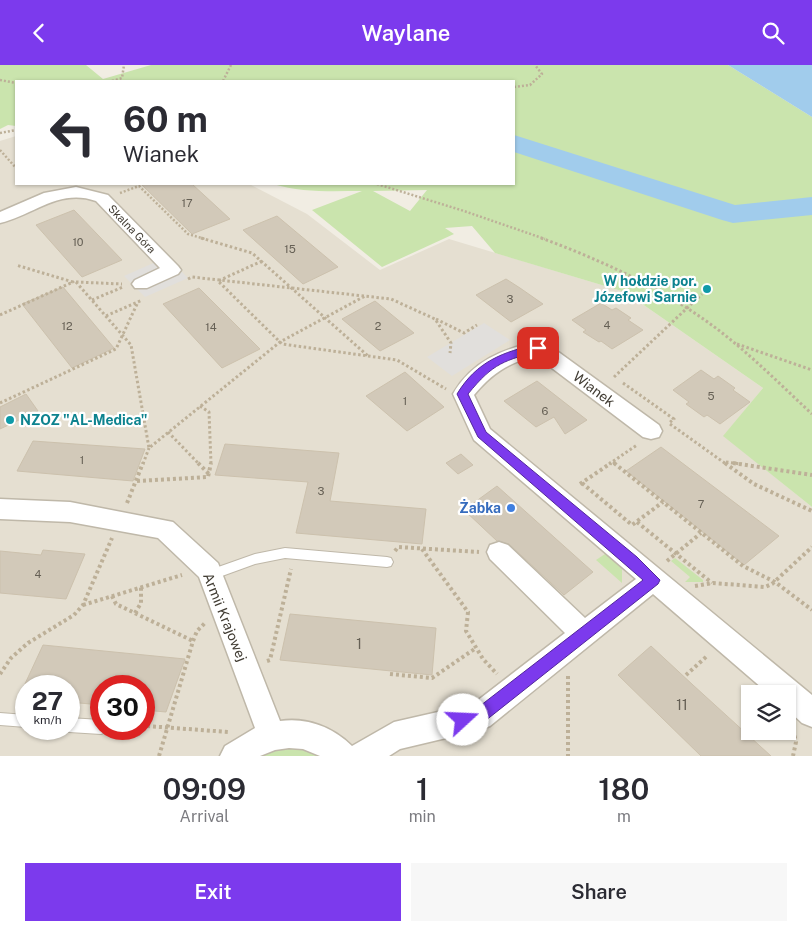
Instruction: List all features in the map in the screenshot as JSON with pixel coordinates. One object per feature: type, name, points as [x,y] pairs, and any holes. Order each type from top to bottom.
[{"type":"street","name":"Skalna Góra","points":[[0,218],[32,203],[70,192],[90,192],[102,198],[172,270],[142,294]]},
{"type":"street","name":"Wianek","points":[[463,394],[482,370],[510,354],[538,348],[652,432]]},
{"type":"street","points":[[463,394],[482,434],[632,561],[659,572],[676,598],[812,713]]},
{"type":"street","name":"Armii Krajowej","points":[[0,509],[70,512],[165,529],[209,571],[199,574],[247,671],[271,734]]},
{"type":"street","points":[[499,552],[585,635]]},
{"type":"street","points":[[363,756],[394,736],[480,716],[585,635],[659,572]]},
{"type":"street","points":[[234,744],[247,745],[271,734],[298,733],[319,740],[342,756]]},
{"type":"lane","points":[[199,574],[285,553],[387,562]]},
{"type":"lane","points":[[0,719],[15,720]]},
{"type":"path","points":[[116,80],[124,75],[124,67],[129,65]]},
{"type":"path","points":[[224,80],[232,65]]},
{"type":"path","points":[[515,87],[530,85],[542,74],[535,65]]},
{"type":"path","points":[[0,80],[15,83]]},
{"type":"path","points":[[0,133],[15,129]]},
{"type":"path","points":[[0,150],[15,167]]},
{"type":"path","points":[[380,185],[528,234],[626,274],[687,309],[734,343],[812,414]]},
{"type":"path","points":[[117,194],[139,186],[188,234],[252,253],[369,357]]},
{"type":"path","points":[[218,281],[262,261]]},
{"type":"path","points":[[16,265],[74,282],[131,284],[92,300]]},
{"type":"path","points":[[183,281],[192,277],[294,290],[391,299],[464,333],[477,325]]},
{"type":"path","points":[[218,281],[282,344],[397,361],[453,393],[463,394]]},
{"type":"path","points":[[74,282],[124,335],[131,345],[150,448]]},
{"type":"path","points":[[0,315],[74,282]]},
{"type":"path","points":[[106,316],[142,294]]},
{"type":"path","points":[[0,403],[116,349],[142,294]]},
{"type":"path","points":[[614,377],[702,294]]},
{"type":"path","points":[[0,674],[12,658],[28,643],[74,615],[83,605],[150,448],[280,342],[365,296]]},
{"type":"path","points":[[435,319],[451,343],[450,353]]},
{"type":"path","points":[[734,343],[812,370]]},
{"type":"path","points":[[137,481],[208,477],[211,469],[209,412],[200,406]]},
{"type":"path","points":[[575,487],[652,432],[669,423],[754,484],[812,511]]},
{"type":"path","points":[[168,432],[209,474]]},
{"type":"path","points":[[612,462],[743,566],[776,581],[812,610]]},
{"type":"path","points":[[724,462],[812,475]]},
{"type":"path","points":[[582,483],[632,525],[663,502]]},
{"type":"path","points":[[637,522],[713,583]]},
{"type":"path","points":[[659,572],[676,553],[701,533]]},
{"type":"path","points":[[387,562],[398,547],[468,551]]},
{"type":"path","points":[[676,598],[690,586],[713,583],[765,587],[776,581],[812,547]]},
{"type":"path","points":[[422,549],[468,612],[466,631],[483,659],[496,673]]},
{"type":"path","points":[[247,671],[270,660],[294,554]]},
{"type":"path","points":[[83,605],[141,587],[199,574]]},
{"type":"path","points":[[135,613],[141,603],[141,587]]},
{"type":"path","points":[[112,596],[116,604],[193,641]]},
{"type":"path","points":[[159,756],[193,641],[197,631],[208,620]]},
{"type":"path","points":[[390,674],[432,678],[476,648]]},
{"type":"path","points":[[700,649],[714,662]]},
{"type":"path","points":[[686,675],[707,656]]},
{"type":"path","points":[[568,670],[568,756]]},
{"type":"path","points":[[155,727],[168,727],[234,744]]},
{"type":"path","points":[[793,756],[796,740]]},
{"type":"shaded area","points":[[15,136],[15,185],[251,185],[307,214],[380,270],[449,239],[625,292],[763,388],[724,436],[812,507],[812,756],[0,756],[0,141]]},
{"type":"shaded area","points":[[167,257],[188,278],[145,297],[124,276]]},
{"type":"shaded area","points":[[484,323],[510,340],[452,376],[427,357]]},
{"type":"green space","points":[[0,65],[86,65],[103,79],[151,65],[728,65],[812,117],[812,507],[723,436],[763,388],[625,292],[495,253],[472,226],[445,228],[454,234],[382,267],[312,210],[362,191],[306,190],[277,185],[515,185],[515,80],[15,80],[15,126],[8,125],[0,129]],"holes":[[[427,190],[410,211],[373,191]]]},
{"type":"green space","points":[[608,552],[622,569],[622,583],[596,560]]},
{"type":"green space","points":[[675,558],[703,580],[703,582],[685,582],[690,577],[671,561]]},
{"type":"green space","points":[[300,745],[328,756],[249,756],[263,748]]},
{"type":"water","points":[[728,65],[812,65],[812,117]]},
{"type":"building","points":[[142,185],[193,185],[230,219],[192,234]]},
{"type":"building","points":[[74,210],[122,260],[82,277],[36,225]]},
{"type":"building","points":[[277,216],[338,267],[303,284],[243,230]]},
{"type":"building","points":[[506,279],[543,304],[511,322],[476,295]]},
{"type":"building","points":[[63,287],[114,348],[72,368],[22,304]]},
{"type":"building","points":[[199,288],[260,349],[222,368],[163,304]]},
{"type":"building","points":[[375,301],[414,333],[380,351],[342,319]]},
{"type":"building","points":[[601,303],[612,310],[616,308],[631,318],[628,320],[643,330],[612,349],[583,332],[586,330],[572,320]]},
{"type":"building","points":[[701,370],[714,379],[718,376],[750,402],[720,424],[707,415],[704,417],[686,404],[689,402],[673,390]]},
{"type":"building","points":[[405,372],[444,407],[407,431],[366,396]]},
{"type":"building","points":[[537,381],[587,420],[565,434],[554,417],[536,427],[504,401]]},
{"type":"building","name":"NZOZ \"AL-Medica\"","points":[[26,394],[38,411],[0,429],[0,407]]},
{"type":"building","points":[[33,441],[145,449],[133,481],[17,471]]},
{"type":"building","points":[[225,444],[339,453],[330,501],[426,509],[422,544],[296,533],[308,482],[215,475]]},
{"type":"building","points":[[661,447],[779,536],[744,565],[626,471]]},
{"type":"building","points":[[461,454],[473,465],[458,474],[446,463]]},
{"type":"building","points":[[497,486],[593,572],[564,595],[509,544],[497,541],[464,510]]},
{"type":"building","points":[[43,550],[85,554],[66,599],[0,593],[0,551],[41,555]]},
{"type":"building","points":[[290,614],[436,628],[432,675],[280,660]]},
{"type":"building","points":[[43,645],[185,659],[166,712],[155,711],[155,675],[90,675],[90,704],[80,703],[80,675],[29,675]]},
{"type":"building","points":[[651,646],[741,728],[741,740],[754,740],[771,756],[701,756],[618,675]]},
{"type":"waterway","points":[[515,143],[733,214],[812,206]]},
{"type":"place","name":"W hołdzie por. Józefowi Sarnie","points":[[707,289]]},
{"type":"place","name":"NZOZ \"AL-Medica\"","points":[[10,420]]},
{"type":"place","name":"Żabka","points":[[511,508]]},
{"type":"route","points":[[463,720],[480,716],[634,597],[653,580],[482,434],[463,394],[482,370],[510,354],[538,348]]}]
